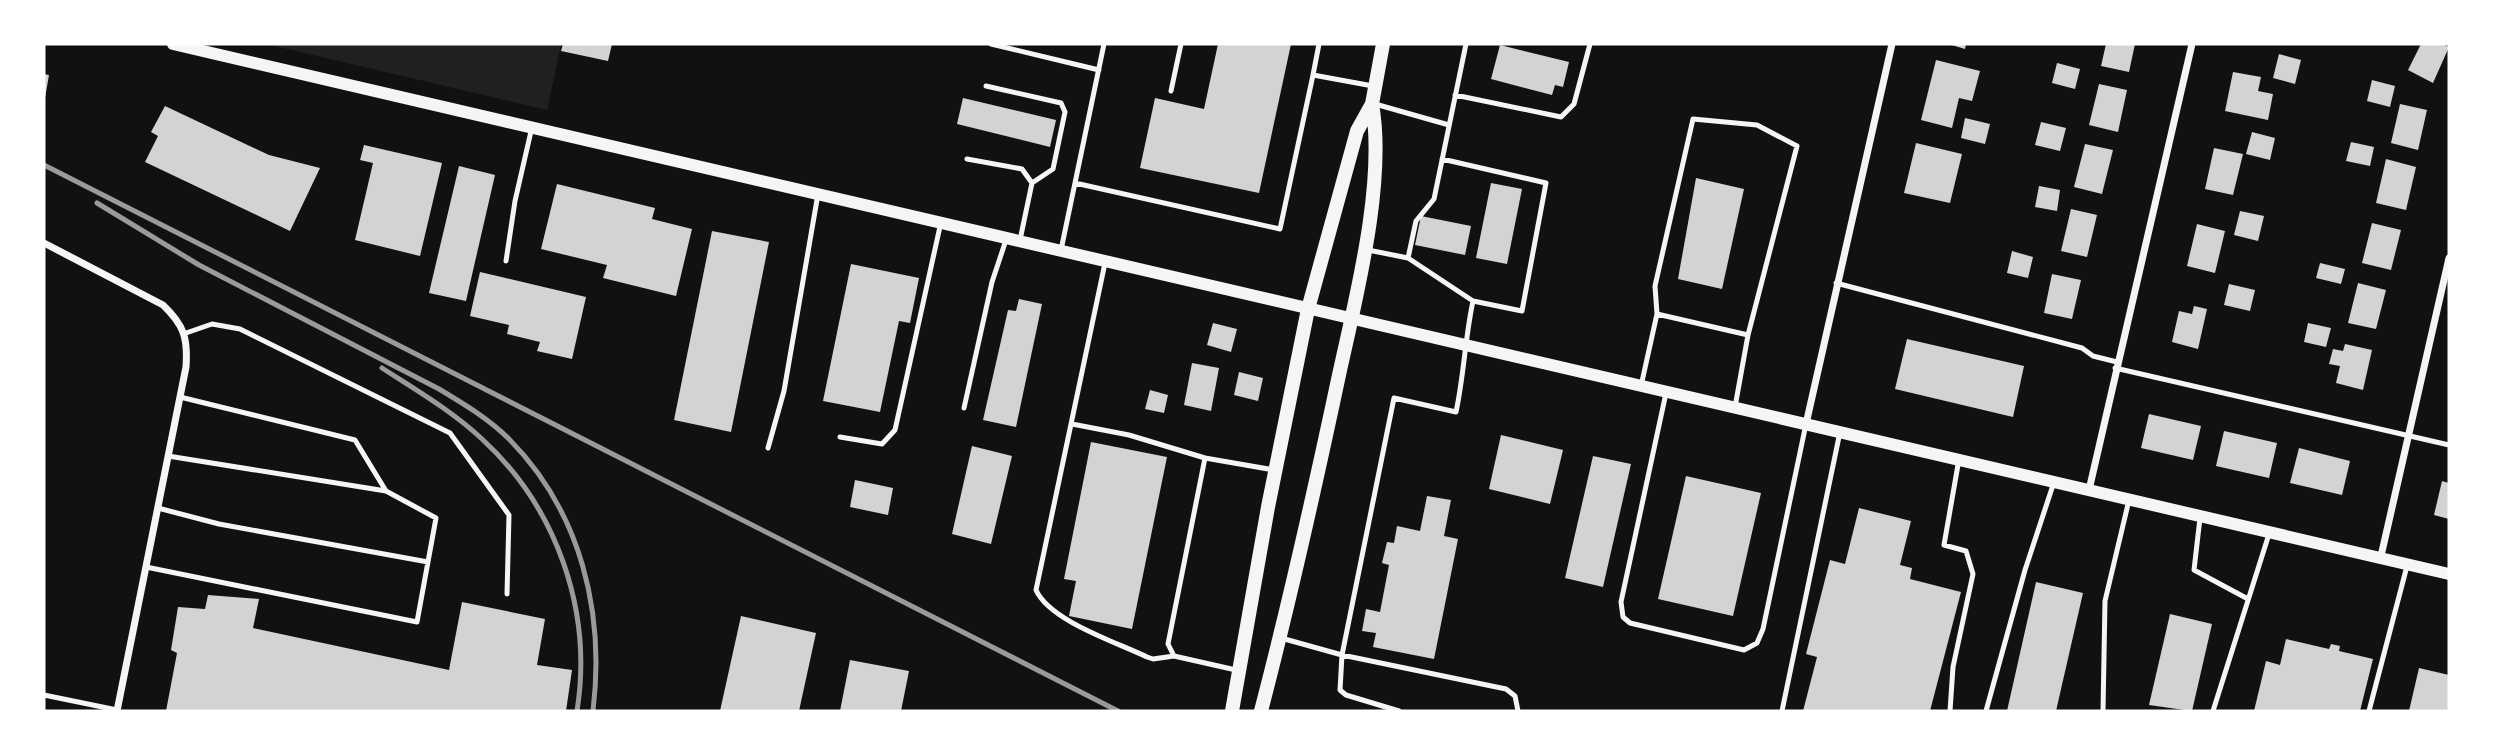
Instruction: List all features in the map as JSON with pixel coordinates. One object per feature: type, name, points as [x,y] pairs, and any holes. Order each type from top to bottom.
[{"type":"main road","points":[[1261,711],[1352,319],[1365,249],[1377,134],[1372,104],[1384,44]]},
{"type":"main road","points":[[1232,711],[1275,471],[1308,309],[1357,131],[1372,104]]},
{"type":"street","points":[[173,44],[1959,459],[2200,518],[2381,556],[2449,574]]},
{"type":"street","points":[[1806,424],[1892,44]]},
{"type":"street","points":[[2089,490],[2192,44]]},
{"type":"street","points":[[44,243],[156,301],[178,319],[186,333],[186,367],[117,711]]},
{"type":"street","points":[[2381,556],[2449,258]]},
{"type":"lane","points":[[991,44],[1099,70]]},
{"type":"lane","points":[[1061,250],[1104,44]]},
{"type":"lane","points":[[1171,91],[1181,44]]},
{"type":"lane","points":[[1075,183],[1280,229],[1319,44]]},
{"type":"lane","points":[[1408,258],[1416,221],[1434,199],[1465,44]]},
{"type":"lane","points":[[1455,96],[1561,117],[1574,104],[1590,44]]},
{"type":"lane","points":[[1313,75],[1375,86]]},
{"type":"lane","points":[[964,408],[992,282],[1013,239],[1032,183],[1053,169],[1065,112],[1061,103],[986,86]]},
{"type":"lane","points":[[1372,104],[1449,125]]},
{"type":"lane","points":[[1641,387],[1657,314],[1656,286],[1693,119],[1757,125],[1797,146],[1748,335],[1735,407]]},
{"type":"lane","points":[[506,261],[514,201],[533,127]]},
{"type":"lane","points":[[967,159],[1022,169],[1032,183]]},
{"type":"lane","points":[[1365,249],[1408,258],[1473,302],[1522,311],[1546,183],[1442,159]]},
{"type":"lane","points":[[768,448],[784,391],[818,194]]},
{"type":"lane","points":[[840,437],[882,444],[895,430],[941,222]]},
{"type":"lane","points":[[1106,260],[1036,590],[1042,604],[1062,616],[1153,660],[1174,656],[1240,670]]},
{"type":"lane","points":[[1836,283],[2082,348],[2093,356],[2116,365],[2449,445]]},
{"type":"lane","points":[[1399,711],[1346,695],[1340,690],[1342,655],[1394,398],[1456,412],[1464,376],[1464,345],[1473,302]]},
{"type":"lane","points":[[1657,314],[1748,335]]},
{"type":"lane","points":[[186,333],[212,324],[240,329],[450,433],[509,515],[507,594]]},
{"type":"lane","points":[[1666,392],[1621,602],[1623,617],[1630,623],[1744,650],[1757,643],[1763,629],[1806,424]]},
{"type":"lane","points":[[180,397],[355,440],[386,491]]},
{"type":"lane","points":[[1072,424],[1129,435],[1205,458],[1275,471]]},
{"type":"lane","points":[[1782,711],[1840,432]]},
{"type":"lane","points":[[146,567],[417,622],[436,518],[386,491],[168,456]]},
{"type":"lane","points":[[1174,656],[1168,644],[1205,458]]},
{"type":"lane","points":[[1950,711],[1953,667],[1973,574],[1966,551],[1944,545],[1959,459]]},
{"type":"lane","points":[[1986,711],[2025,570],[2054,482]]},
{"type":"lane","points":[[2103,711],[2105,601],[2129,500]]},
{"type":"lane","points":[[158,508],[219,524],[428,562]]},
{"type":"lane","points":[[2200,518],[2194,569],[2248,599]]},
{"type":"lane","points":[[2213,711],[2270,532]]},
{"type":"lane","points":[[2369,711],[2408,563]]},
{"type":"lane","points":[[1280,638],[1342,655],[1506,689],[1515,696],[1518,711]]},
{"type":"lane","points":[[44,695],[117,711]]},
{"type":"shaded area","points":[[266,44],[561,44],[547,110]]},
{"type":"building","points":[[563,44],[612,44],[608,61],[561,51]]},
{"type":"building","points":[[1218,44],[1291,44],[1259,193],[1140,168],[1155,98],[1204,109]]},
{"type":"building","points":[[1948,44],[1966,44],[1965,49]]},
{"type":"building","points":[[2106,44],[2135,44],[2129,72],[2101,66]]},
{"type":"building","points":[[2421,44],[2442,44],[2449,47],[2433,83],[2408,70]]},
{"type":"building","points":[[1500,45],[1569,62],[1563,87],[1555,85],[1552,95],[1491,79]]},
{"type":"building","points":[[2279,54],[2301,60],[2295,84],[2273,78]]},
{"type":"building","points":[[1936,60],[1980,71],[1972,101],[1959,98],[1952,128],[1921,120]]},
{"type":"building","points":[[2057,63],[2080,69],[2075,89],[2052,83]]},
{"type":"building","points":[[2233,72],[2261,77],[2258,91],[2273,94],[2268,120],[2225,111]]},
{"type":"building","points":[[44,74],[49,75],[45,98],[44,98]]},
{"type":"building","points":[[2372,80],[2395,86],[2390,107],[2367,101]]},
{"type":"building","points":[[2099,84],[2127,90],[2118,132],[2089,125]]},
{"type":"building","points":[[963,98],[1056,120],[1050,147],[957,124]]},
{"type":"building","points":[[2400,104],[2427,110],[2418,150],[2391,143]]},
{"type":"building","points":[[165,106],[269,155],[320,168],[290,231],[145,162],[158,136],[151,132]]},
{"type":"building","points":[[1965,118],[1990,124],[1985,144],[1961,138]]},
{"type":"building","points":[[2041,122],[2066,128],[2060,151],[2035,145]]},
{"type":"building","points":[[2252,132],[2275,138],[2270,160],[2246,154]]},
{"type":"building","points":[[2351,142],[2374,147],[2370,166],[2346,161]]},
{"type":"building","points":[[1916,143],[1962,154],[1950,203],[1904,193]]},
{"type":"building","points":[[2085,144],[2113,150],[2102,194],[2074,187]]},
{"type":"building","points":[[364,145],[442,163],[420,256],[355,240],[373,163],[360,160]]},
{"type":"building","points":[[2214,148],[2243,154],[2233,195],[2205,189]]},
{"type":"building","points":[[2386,159],[2416,167],[2406,210],[2376,203]]},
{"type":"building","points":[[459,166],[495,175],[466,301],[429,293]]},
{"type":"building","points":[[1696,178],[1744,189],[1722,289],[1678,279]]},
{"type":"building","points":[[1491,183],[1522,189],[1507,264],[1476,258]]},
{"type":"building","points":[[557,184],[655,208],[652,219],[692,229],[676,296],[603,278],[607,265],[541,249]]},
{"type":"building","points":[[2039,186],[2060,190],[2057,211],[2035,207]]},
{"type":"building","points":[[2071,209],[2097,215],[2087,257],[2061,251]]},
{"type":"building","points":[[2240,211],[2264,216],[2258,241],[2234,235]]},
{"type":"building","points":[[1421,216],[1471,226],[1465,255],[1415,245]]},
{"type":"building","points":[[2372,223],[2401,230],[2391,270],[2362,263]]},
{"type":"building","points":[[2197,224],[2225,231],[2215,273],[2187,266]]},
{"type":"building","points":[[712,231],[769,242],[731,432],[674,420]]},
{"type":"building","points":[[2012,251],[2033,257],[2028,278],[2007,273]]},
{"type":"building","points":[[2320,263],[2345,269],[2341,284],[2316,278]]},
{"type":"building","points":[[851,264],[919,278],[910,323],[899,321],[880,412],[823,401]]},
{"type":"building","points":[[480,272],[586,297],[572,359],[537,351],[540,342],[507,334],[509,325],[470,316]]},
{"type":"building","points":[[2052,274],[2081,280],[2072,319],[2044,313]]},
{"type":"building","points":[[2358,283],[2386,290],[2376,329],[2348,323]]},
{"type":"building","points":[[2229,284],[2255,290],[2250,311],[2224,305]]},
{"type":"building","points":[[1019,299],[1042,304],[1016,427],[983,420],[1008,310],[1016,311]]},
{"type":"building","points":[[2194,306],[2207,309],[2198,349],[2172,342],[2179,311],[2192,314]]},
{"type":"building","points":[[1213,323],[1237,329],[1231,352],[1207,345]]},
{"type":"building","points":[[2308,323],[2331,328],[2326,347],[2304,342]]},
{"type":"building","points":[[1907,339],[2024,366],[2013,417],[1895,389]]},
{"type":"building","points":[[2345,344],[2372,350],[2363,390],[2336,383],[2340,366],[2329,364],[2333,349],[2343,351]]},
{"type":"building","points":[[1192,363],[1219,368],[1211,411],[1184,405]]},
{"type":"building","points":[[1239,372],[1263,378],[1258,401],[1234,395]]},
{"type":"building","points":[[1150,390],[1168,395],[1164,413],[1145,409]]},
{"type":"building","points":[[2149,414],[2201,426],[2193,460],[2141,448]]},
{"type":"building","points":[[2224,431],[2277,443],[2269,478],[2216,466]]},
{"type":"building","points":[[1501,435],[1563,450],[1550,504],[1489,489]]},
{"type":"building","points":[[1091,442],[1167,457],[1132,629],[1069,616],[1076,581],[1064,579]]},
{"type":"building","points":[[972,446],[1012,456],[991,544],[952,534]]},
{"type":"building","points":[[2299,448],[2350,461],[2342,495],[2290,483]]},
{"type":"building","points":[[1593,456],[1631,464],[1603,587],[1565,578]]},
{"type":"building","points":[[1686,476],[1761,493],[1733,616],[1658,599]]},
{"type":"building","points":[[855,480],[893,488],[888,515],[850,507]]},
{"type":"building","points":[[2442,481],[2449,483],[2449,519],[2434,515]]},
{"type":"building","points":[[1427,496],[1451,500],[1444,536],[1458,539],[1434,659],[1373,647],[1376,633],[1362,631],[1366,609],[1380,612],[1389,565],[1382,563],[1387,542],[1394,543],[1397,526],[1420,531]]},
{"type":"building","points":[[1859,508],[1911,521],[1900,565],[1912,568],[1910,579],[1961,592],[1930,711],[1803,711],[1817,657],[1806,654],[1830,560],[1845,564]]},
{"type":"building","points":[[2036,582],[2083,593],[2056,711],[2007,711]]},
{"type":"building","points":[[208,595],[259,599],[253,628],[449,670],[462,602],[545,619],[537,665],[572,670],[566,711],[166,711],[177,653],[171,650],[178,607],[205,609]]},
{"type":"building","points":[[2170,614],[2212,624],[2192,711],[2149,705]]},
{"type":"building","points":[[741,616],[816,633],[799,711],[720,711]]},
{"type":"building","points":[[2286,639],[2329,649],[2331,644],[2340,646],[2339,651],[2373,659],[2360,711],[2254,711],[2266,661],[2280,665]]},
{"type":"building","points":[[850,660],[909,671],[901,711],[840,711]]},
{"type":"building","points":[[2419,668],[2449,675],[2449,711],[2409,711]]},
{"type":"railway","points":[[44,165],[1118,711]]},
{"type":"railway","points":[[97,203],[199,265],[439,389],[485,418],[509,439],[534,468],[554,498],[582,565],[591,601],[595,637],[593,711]]},
{"type":"railway","points":[[382,368],[446,410],[482,439],[508,466],[531,497],[564,563],[574,599],[581,673],[577,711]]}]
